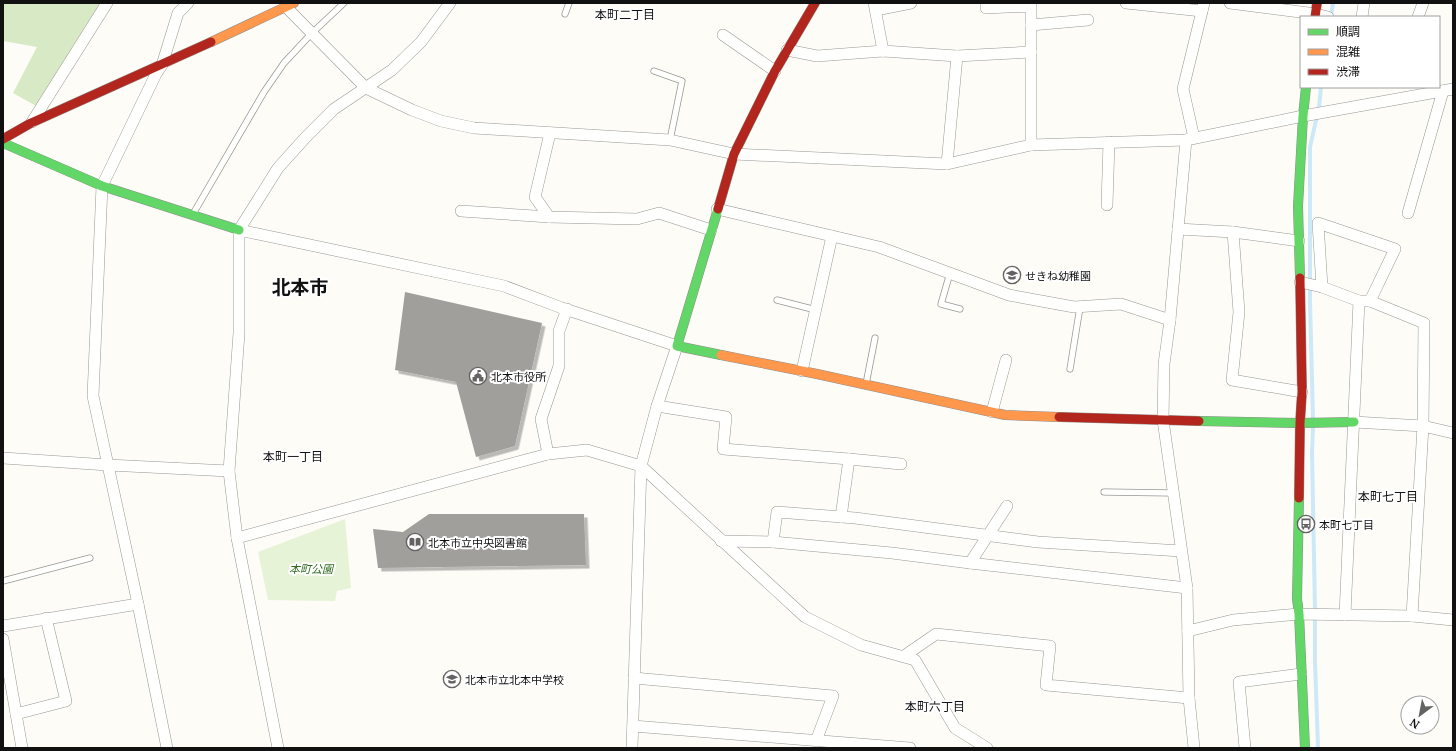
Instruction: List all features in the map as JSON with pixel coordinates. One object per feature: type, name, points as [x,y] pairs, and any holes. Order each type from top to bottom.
[{"type":"street","points":[[31,123],[107,3]]},
{"type":"street","points":[[167,748],[138,604],[93,396],[102,186],[156,74],[162,65],[178,13],[188,3]]},
{"type":"street","points":[[278,748],[237,538],[229,471],[239,333],[240,230],[278,168],[305,138],[334,109],[392,70],[421,42],[450,3]]},
{"type":"street","points":[[632,748],[641,466],[657,406],[677,346],[734,154],[775,71],[815,3]]},
{"type":"street","points":[[883,51],[875,7],[911,3]]},
{"type":"street","points":[[986,3],[986,8],[1031,6],[1031,144]]},
{"type":"street","points":[[1126,3],[1203,7],[1183,89],[1190,139],[1178,229],[1170,320],[1164,364],[1162,420],[1187,588],[1189,698],[1194,748]]},
{"type":"street","points":[[1230,3],[1316,11],[1326,16]]},
{"type":"street","points":[[1362,16],[1364,3]]},
{"type":"street","points":[[1418,16],[1422,3]]},
{"type":"street","points":[[3,139],[31,123],[162,65],[290,5],[312,33],[366,88],[412,110],[441,121],[474,128],[670,140],[734,154],[947,164],[1031,144],[1190,139],[1303,116],[1448,90],[1408,213]]},
{"type":"street","points":[[1031,25],[1088,20]]},
{"type":"street","points":[[723,35],[775,71]]},
{"type":"street","points":[[787,50],[817,56],[883,51],[957,56],[1031,52]]},
{"type":"street","points":[[947,164],[957,56]]},
{"type":"street","points":[[1305,748],[1298,600],[1300,423],[1302,392],[1298,206],[1306,88]]},
{"type":"street","points":[[549,217],[535,197],[550,133]]},
{"type":"street","points":[[3,142],[102,186],[240,230],[504,286],[677,346],[802,371],[1005,415],[1300,423],[1354,422],[1423,426],[1453,433]]},
{"type":"street","points":[[1107,205],[1109,142]]},
{"type":"street","points":[[717,209],[879,247],[1009,295],[1074,307],[1121,304],[1170,320]]},
{"type":"street","points":[[460,211],[549,217],[637,219],[658,213],[711,230]]},
{"type":"street","points":[[1322,287],[1318,223],[1395,249],[1365,301],[1354,422],[1345,615]]},
{"type":"street","points":[[1178,229],[1233,232],[1299,241]]},
{"type":"street","points":[[1233,232],[1239,312],[1232,380],[1302,392]]},
{"type":"street","points":[[802,371],[832,236]]},
{"type":"street","points":[[1300,282],[1322,287],[1365,301],[1424,323],[1423,426],[1412,616]]},
{"type":"street","points":[[548,454],[541,419],[559,366],[559,331],[567,309]]},
{"type":"street","points":[[992,412],[1006,360]]},
{"type":"street","points":[[657,406],[726,417],[723,449],[901,464]]},
{"type":"street","points":[[237,538],[548,454],[587,450],[641,466],[805,617],[861,645],[915,660],[955,728],[987,748]]},
{"type":"street","points":[[3,458],[229,471]]},
{"type":"street","points":[[841,517],[849,459]]},
{"type":"street","points":[[970,563],[1006,506]]},
{"type":"street","points":[[773,542],[777,512],[841,517],[989,534],[1038,542],[1181,551]]},
{"type":"street","points":[[721,541],[773,542],[892,553],[1187,588]]},
{"type":"street","points":[[3,626],[138,604]]},
{"type":"street","points":[[1188,630],[1233,620],[1299,614],[1412,616],[1453,620]]},
{"type":"street","points":[[16,714],[66,701],[46,618]]},
{"type":"street","points":[[904,656],[936,634],[1050,646],[1046,685],[1189,698]]},
{"type":"street","points":[[3,639],[22,748]]},
{"type":"street","points":[[1245,748],[1239,682],[1301,674]]},
{"type":"street","points":[[634,678],[833,696],[816,741]]},
{"type":"street","points":[[632,726],[910,748]]},
{"type":"lane","points":[[192,215],[264,92],[284,63],[312,33],[344,3]]},
{"type":"lane","points":[[565,14],[569,3]]},
{"type":"lane","points":[[654,71],[682,81],[670,140]]},
{"type":"lane","points":[[950,273],[941,304],[960,309]]},
{"type":"lane","points":[[777,300],[816,310]]},
{"type":"lane","points":[[1070,369],[1080,306]]},
{"type":"lane","points":[[866,385],[875,338]]},
{"type":"lane","points":[[1104,492],[1172,493]]},
{"type":"lane","points":[[3,581],[90,558]]},
{"type":"green space","points":[[3,3],[99,3],[102,5],[45,111],[13,93],[37,47],[3,41]]},
{"type":"green space","name":"本町公園","points":[[345,519],[351,588],[337,591],[335,601],[268,600],[258,552]]},
{"type":"building","name":"北本市役所","points":[[405,292],[542,323],[515,446],[476,457],[456,382],[395,370]]},
{"type":"building","points":[[429,514],[584,514],[586,565],[378,568],[373,529],[403,532]]},
{"type":"waterway","points":[[1331,16],[1333,3]]},
{"type":"waterway","points":[[1313,420],[1310,301],[1310,147],[1319,107],[1321,88]]},
{"type":"waterway","points":[[1313,427],[1312,452],[1315,661],[1318,748]]},
{"type":"traffic: fast","points":[[1300,278],[1298,206],[1306,88]]},
{"type":"traffic: fast","points":[[3,143],[102,186],[239,230]]},
{"type":"traffic: fast","points":[[718,209],[677,346],[721,355]]},
{"type":"traffic: fast","points":[[1199,421],[1300,423],[1354,422]]},
{"type":"traffic: fast","points":[[1299,498],[1297,599],[1305,748]]},
{"type":"traffic: slow","points":[[211,42],[294,3]]},
{"type":"traffic: slow","points":[[721,355],[817,374],[1005,415],[1059,417]]},
{"type":"traffic: jam","points":[[718,209],[734,154],[775,71],[815,3]]},
{"type":"traffic: jam","points":[[1315,16],[1317,3]]},
{"type":"traffic: jam","points":[[3,139],[31,123],[211,42]]},
{"type":"traffic: jam","points":[[1299,498],[1302,392],[1300,278]]},
{"type":"traffic: jam","points":[[1059,417],[1199,421]]},
{"type":"place","name":"せきね幼稚園","points":[[1012,275]]},
{"type":"place","name":"北本市役所","points":[[478,376]]},
{"type":"place","name":"本町七丁目","points":[[1306,524]]},
{"type":"place","name":"北本市立中央図書館","points":[[415,542]]},
{"type":"place","name":"北本市立北本中学校","points":[[452,679]]},
{"type":"district","name":"本町二丁目","points":[[625,14]]},
{"type":"district","name":"北本市","points":[[300,287]]},
{"type":"district","name":"本町一丁目","points":[[293,456]]},
{"type":"district","name":"本町七丁目","points":[[1388,496]]},
{"type":"district","name":"本町六丁目","points":[[935,706]]}]
